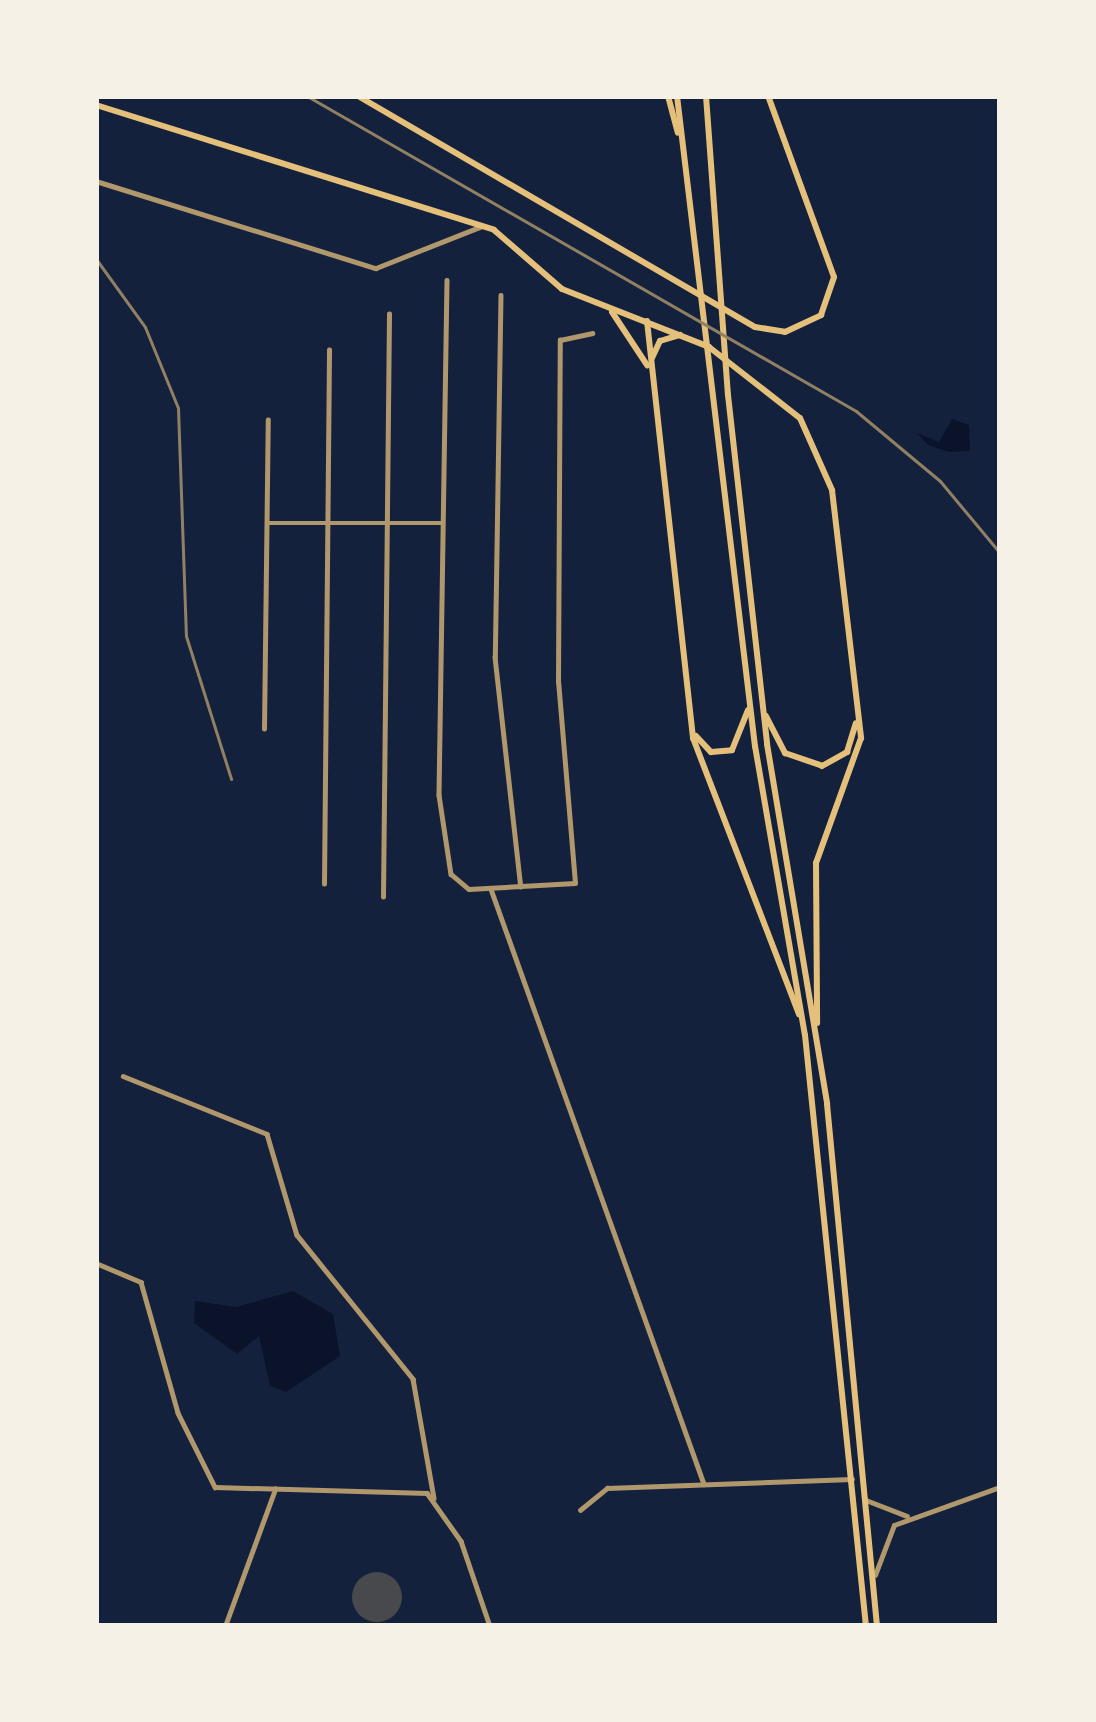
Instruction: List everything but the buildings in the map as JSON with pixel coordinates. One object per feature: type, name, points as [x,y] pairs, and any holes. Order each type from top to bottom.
[{"type":"main road","points":[[358,96],[738,317],[785,332],[821,315],[834,277],[768,96]]},
{"type":"main road","points":[[672,96],[700,279],[749,704],[805,1035],[866,1626]]},
{"type":"main road","points":[[706,96],[716,286],[728,395],[763,702],[817,1023],[877,1626]]},
{"type":"main road","points":[[96,105],[482,226],[562,290],[686,336],[778,394],[817,446],[857,701],[860,758],[814,878],[817,1023]]},
{"type":"main road","points":[[606,307],[638,341],[651,380]]},
{"type":"main road","points":[[647,321],[689,716],[805,1035]]},
{"type":"main road","points":[[651,380],[660,340],[686,336]]},
{"type":"main road","points":[[763,702],[785,753],[822,766],[847,752],[857,701]]},
{"type":"main road","points":[[689,716],[704,748],[726,753],[745,735],[749,704]]},
{"type":"street","points":[[96,181],[376,268],[482,226]]},
{"type":"street","points":[[447,280],[439,795],[458,883],[491,889],[574,883],[558,682],[560,340],[592,333]]},
{"type":"street","points":[[502,295],[495,657],[521,887]]},
{"type":"street","points":[[383,897],[389,314]]},
{"type":"street","points":[[324,884],[328,350]]},
{"type":"street","points":[[264,730],[268,420]]},
{"type":"street","points":[[266,523],[441,524]]},
{"type":"street","points":[[491,889],[704,1484]]},
{"type":"street","points":[[123,1076],[267,1134],[297,1235],[413,1379],[434,1498],[490,1626]]},
{"type":"street","points":[[96,1262],[142,1282],[210,1481],[275,1489],[411,1487],[434,1498]]},
{"type":"street","points":[[580,1510],[608,1488],[852,1479]]},
{"type":"street","points":[[873,1584],[881,1539],[913,1515],[1000,1487]]},
{"type":"street","points":[[225,1626],[275,1489]]},
{"type":"street","points":[[866,1499],[913,1515]]},
{"type":"water","points":[[952,419],[969,425],[970,451],[949,452],[928,445],[917,433],[939,442]]},
{"type":"water","points":[[293,1291],[333,1314],[340,1356],[286,1392],[270,1386],[259,1336],[237,1354],[194,1323],[195,1301],[236,1307]]},
{"type":"railway","points":[[307,96],[856,411],[940,481],[1000,553]]},
{"type":"railway","points":[[96,259],[145,327],[178,408],[186,636],[231,779]]}]
